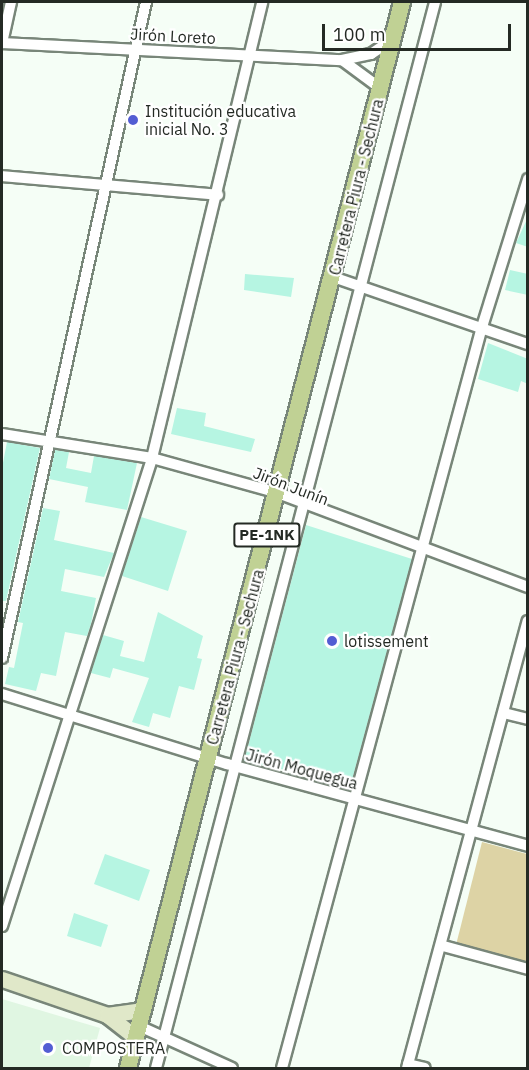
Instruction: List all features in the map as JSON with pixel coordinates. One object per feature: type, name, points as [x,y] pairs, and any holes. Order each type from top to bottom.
[{"type":"main road","name":"Carretera Piura - Sechura","points":[[128,1068],[278,493],[402,2]]},
{"type":"street","points":[[2,42],[11,2]]},
{"type":"street","points":[[2,658],[47,441],[109,187],[146,2]]},
{"type":"street","points":[[2,926],[152,458],[253,55],[262,2]]},
{"type":"street","points":[[156,1068],[301,506],[435,2]]},
{"type":"street","name":"Jirón Loreto","points":[[2,42],[342,60],[371,54],[394,39]]},
{"type":"street","points":[[342,60],[380,88]]},
{"type":"street","points":[[2,176],[218,195]]},
{"type":"street","points":[[282,1068],[358,800],[482,327],[528,179]]},
{"type":"street","points":[[333,277],[528,344]]},
{"type":"street","name":"Jirón Junín","points":[[2,434],[152,458],[278,493],[301,506],[528,587]]},
{"type":"street","points":[[425,1068],[407,1066],[443,945],[528,621]]},
{"type":"street","name":"Jirón Moquegua","points":[[2,694],[209,759],[528,846]]},
{"type":"street","points":[[504,713],[528,719]]},
{"type":"street","points":[[443,945],[528,969]]},
{"type":"street","points":[[2,979],[139,1025],[232,1068]]},
{"type":"street","points":[[107,1015],[139,1025]]},
{"type":"shaded area","points":[[482,842],[527,854],[527,963],[456,945]]},
{"type":"shaded area","name":"COMPOSTERA","points":[[2,999],[100,1028],[89,1068],[2,1068]]},
{"type":"building","points":[[528,217],[528,247],[516,243]]},
{"type":"building","points":[[510,270],[528,274],[528,295],[505,290]]},
{"type":"building","points":[[245,274],[294,278],[291,297],[244,290]]},
{"type":"building","points":[[488,343],[528,359],[528,384],[521,381],[518,392],[478,379]]},
{"type":"building","points":[[177,408],[206,413],[204,426],[255,439],[251,452],[171,434]]},
{"type":"building","points":[[7,442],[40,448],[6,601],[2,601],[2,468]]},
{"type":"building","points":[[55,450],[69,452],[66,468],[91,473],[94,456],[137,463],[127,510],[85,502],[88,487],[49,479]]},
{"type":"building","points":[[43,508],[60,511],[54,540],[114,553],[104,577],[65,569],[61,591],[96,598],[91,624],[87,636],[65,632],[56,676],[41,673],[36,691],[5,684],[9,667],[14,668],[23,623],[18,622]]},
{"type":"building","points":[[141,517],[187,531],[168,591],[122,576]]},
{"type":"building","name":"lotissement","points":[[306,525],[412,559],[351,784],[244,761]]},
{"type":"building","points":[[158,612],[203,636],[197,658],[202,659],[194,690],[179,686],[170,718],[153,713],[149,727],[132,722],[149,678],[113,668],[110,678],[91,673],[103,635],[124,641],[120,656],[144,662]]},
{"type":"building","points":[[105,854],[150,870],[139,901],[94,884]]},
{"type":"building","points":[[74,913],[108,925],[101,947],[67,936]]},
{"type":"place","name":"Institución educativa inicial No. 3","points":[[133,120]]},
{"type":"place","name":"lotissement","points":[[332,641]]},
{"type":"place","name":"COMPOSTERA","points":[[48,1048]]}]
